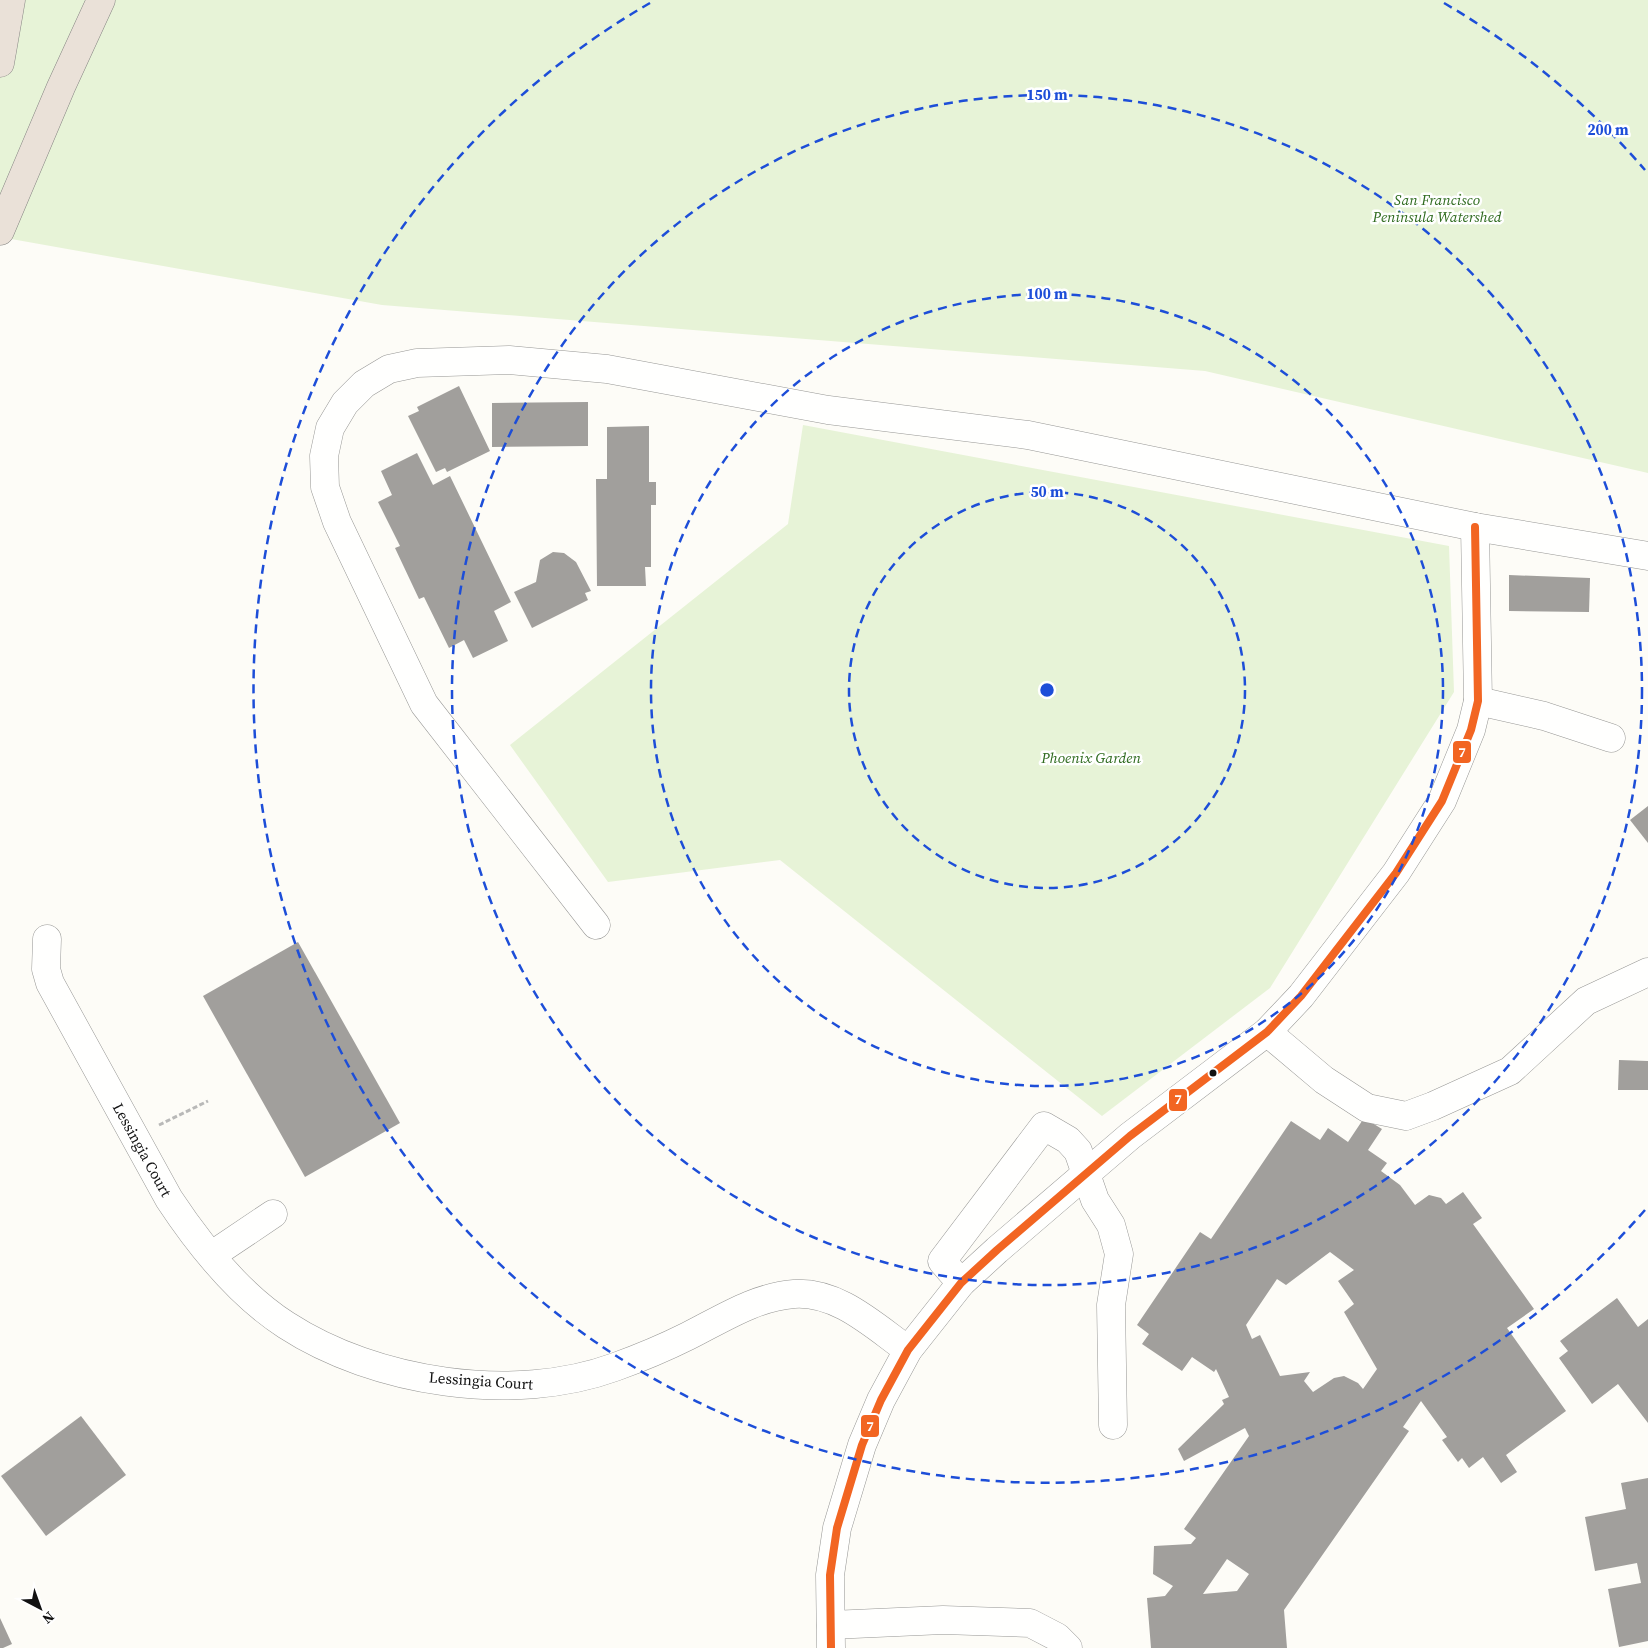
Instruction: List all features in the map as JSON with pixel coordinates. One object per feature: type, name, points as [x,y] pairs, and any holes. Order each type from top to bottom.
[{"type":"highway","points":[[0,63],[11,0]]},
{"type":"highway","points":[[0,231],[69,69],[101,0]]},
{"type":"street","points":[[596,925],[424,704],[337,522],[325,487],[324,456],[330,428],[345,403],[364,384],[389,369],[418,363],[509,360],[607,368],[828,410],[1028,435],[1475,526],[1648,556]]},
{"type":"street","points":[[1068,1648],[1057,1637],[1030,1623],[943,1620],[831,1637],[830,1574],[840,1520],[862,1446],[882,1400],[908,1350],[961,1284],[997,1250],[1130,1136],[1267,1032],[1301,996],[1396,873],[1420,838],[1442,801],[1471,730],[1478,701],[1475,526]]},
{"type":"street","points":[[1478,701],[1544,716],[1611,738]]},
{"type":"street","name":"Lessingia Court","points":[[47,939],[46,969],[50,983],[169,1199],[187,1226],[236,1284],[258,1304],[285,1324],[312,1340],[378,1367],[453,1382],[537,1386],[576,1379],[651,1353],[744,1308],[771,1298],[795,1294],[822,1296],[846,1307],[908,1350]]},
{"type":"street","points":[[1267,1032],[1324,1080],[1367,1108],[1406,1116],[1434,1106],[1510,1071],[1586,1001],[1648,972]]},
{"type":"street","points":[[961,1284],[942,1261],[1044,1126],[1068,1140],[1078,1151],[1095,1200],[1111,1225],[1119,1254],[1111,1305],[1113,1425]]},
{"type":"street","points":[[212,1255],[273,1214]]},
{"type":"path","points":[[158,1126],[208,1101]]},
{"type":"green space","name":"San Francisco Peninsula Watershed","points":[[0,0],[1648,0],[1648,473],[1205,371],[382,305],[0,237]]},
{"type":"green space","name":"Phoenix Garden","points":[[803,425],[1449,546],[1454,692],[1270,988],[1102,1116],[780,860],[608,882],[510,745],[788,524]]},
{"type":"building","points":[[459,386],[490,451],[447,472],[445,468],[436,472],[408,416],[419,411],[417,407]]},
{"type":"building","points":[[588,402],[588,446],[492,447],[492,403]]},
{"type":"building","points":[[649,426],[649,482],[656,482],[656,505],[651,505],[651,567],[645,567],[646,586],[597,586],[596,479],[607,479],[607,427]]},
{"type":"building","points":[[417,453],[433,485],[450,476],[511,602],[494,611],[508,641],[473,658],[464,640],[449,648],[424,597],[419,599],[395,548],[400,546],[378,502],[392,495],[381,471]]},
{"type":"building","points":[[553,552],[564,553],[576,562],[591,591],[585,593],[588,600],[532,628],[514,592],[536,582],[540,560]]},
{"type":"building","points":[[1509,575],[1590,578],[1589,612],[1509,611]]},
{"type":"building","points":[[1648,806],[1648,843],[1630,820]]},
{"type":"building","points":[[298,942],[400,1123],[305,1177],[203,996]]},
{"type":"building","points":[[1619,1060],[1648,1061],[1648,1090],[1618,1090]]},
{"type":"building","points":[[1364,1118],[1382,1129],[1368,1150],[1387,1163],[1381,1171],[1400,1185],[1415,1205],[1429,1195],[1441,1198],[1446,1204],[1463,1192],[1482,1218],[1473,1224],[1534,1309],[1507,1328],[1566,1411],[1506,1455],[1517,1472],[1501,1483],[1483,1457],[1469,1468],[1462,1458],[1458,1462],[1442,1440],[1447,1437],[1421,1401],[1403,1427],[1409,1431],[1284,1610],[1287,1648],[1151,1648],[1147,1598],[1165,1596],[1173,1586],[1153,1574],[1154,1546],[1191,1544],[1196,1538],[1184,1529],[1249,1436],[1245,1428],[1184,1461],[1178,1449],[1224,1404],[1222,1400],[1229,1397],[1216,1369],[1214,1372],[1192,1357],[1182,1371],[1142,1344],[1149,1334],[1137,1325],[1200,1232],[1211,1239],[1291,1121],[1320,1140],[1328,1128],[1348,1142]],"holes":[[[1330,1252],[1354,1270],[1338,1281],[1354,1304],[1344,1312],[1377,1369],[1363,1389],[1358,1383],[1344,1376],[1334,1378],[1313,1392],[1304,1381],[1310,1372],[1280,1376],[1260,1335],[1252,1339],[1246,1325],[1277,1279],[1286,1285]],[[1227,1559],[1249,1574],[1237,1591],[1203,1594]]]},
{"type":"building","points":[[1617,1298],[1638,1327],[1648,1319],[1648,1423],[1618,1384],[1592,1404],[1559,1358],[1568,1351],[1560,1341]]},
{"type":"building","points":[[81,1416],[126,1475],[46,1536],[1,1476]]},
{"type":"building","points":[[1648,1478],[1648,1641],[1619,1647],[1608,1589],[1641,1583],[1637,1563],[1595,1571],[1585,1517],[1626,1509],[1621,1483]]},
{"type":"building","points":[[0,1618],[12,1644],[3,1648],[0,1648]]},
{"type":"transit line","name":"7","points":[[831,1648],[830,1575],[837,1528],[862,1445],[881,1400],[908,1350],[961,1283],[997,1250],[1130,1136],[1267,1032],[1301,996],[1396,873],[1442,801],[1471,730],[1478,701],[1475,527]]}]
